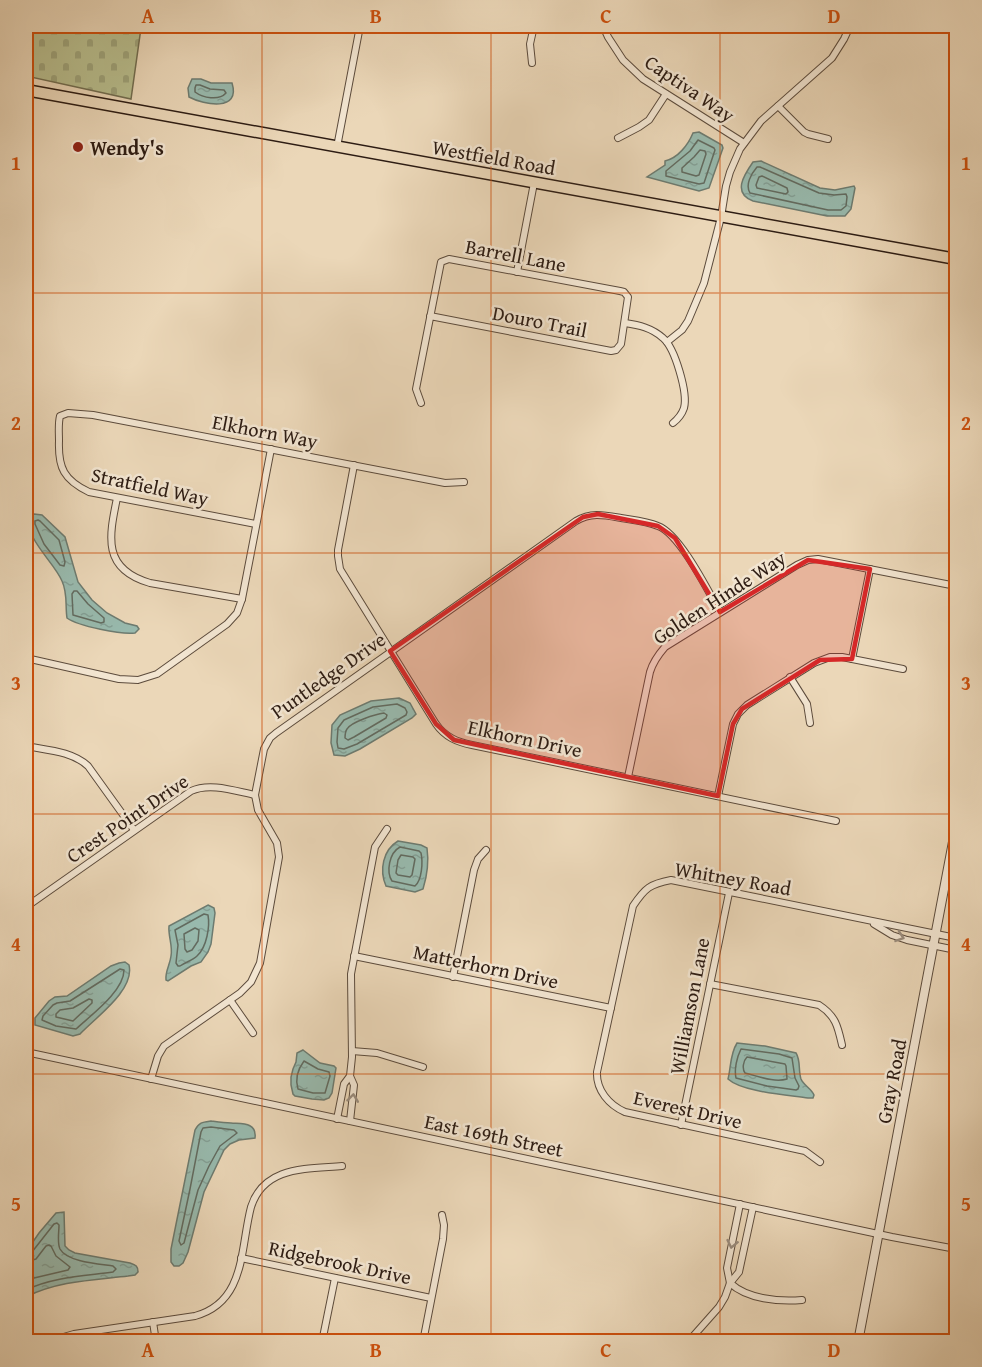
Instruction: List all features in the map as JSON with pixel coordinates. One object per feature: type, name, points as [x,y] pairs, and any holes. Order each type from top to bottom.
[{"type":"main road","name":"Westfield Road","points":[[26,90],[957,259]]},
{"type":"street","points":[[337,147],[360,26]]},
{"type":"street","points":[[532,63],[530,45],[534,26]]},
{"type":"street","name":"Captiva Way","points":[[603,26],[623,60],[643,79],[744,143]]},
{"type":"street","points":[[667,342],[682,330],[688,321],[705,283],[730,172],[744,143],[761,121],[832,58],[850,26]]},
{"type":"street","points":[[618,138],[649,120],[666,94]]},
{"type":"street","points":[[778,106],[804,132],[828,139]]},
{"type":"street","points":[[518,272],[534,183]]},
{"type":"street","name":"Barrell Lane","points":[[421,403],[416,389],[441,262],[446,259],[624,292],[628,297],[625,323]]},
{"type":"street","name":"Douro Trail","points":[[430,316],[611,351],[616,350],[621,344],[625,323]]},
{"type":"street","points":[[625,323],[643,326],[667,342],[675,359],[684,392],[685,406],[673,423]]},
{"type":"street","name":"Elkhorn Way","points":[[60,416],[68,413],[103,416],[445,483],[464,482]]},
{"type":"street","name":"Stratfield Way","points":[[60,416],[61,466],[65,475],[79,488],[117,498],[256,524]]},
{"type":"street","points":[[26,658],[119,679],[144,679],[157,674],[228,624],[237,613],[242,599],[271,449]]},
{"type":"street","name":"Elkhorn Drive","points":[[354,465],[338,550],[338,562],[342,575],[443,732],[454,740],[472,745],[836,821]]},
{"type":"street","points":[[117,498],[111,531],[111,547],[118,562],[127,573],[150,583],[242,599]]},
{"type":"street","name":"Puntledge Drive","points":[[255,795],[264,749],[270,738],[390,651],[576,521],[589,515],[598,514],[658,525],[669,532],[675,538],[720,612]]},
{"type":"street","name":"Golden Hinde Way","points":[[628,777],[653,663],[665,647],[798,565],[808,560],[818,559],[957,586]]},
{"type":"street","points":[[852,659],[870,569]]},
{"type":"street","points":[[718,796],[732,730],[738,714],[747,705],[825,658],[852,659],[903,669]]},
{"type":"street","points":[[790,677],[807,704],[810,723]]},
{"type":"street","points":[[26,746],[68,755],[84,762],[134,830]]},
{"type":"street","name":"Crest Point Drive","points":[[26,907],[197,788],[212,787],[255,795]]},
{"type":"street","points":[[151,1079],[158,1056],[164,1046],[240,993],[251,982],[260,963],[279,861],[277,843],[258,810],[255,795]]},
{"type":"street","name":"Gray Road","points":[[858,1341],[957,826]]},
{"type":"street","points":[[350,1121],[354,1085],[350,1076],[351,974],[375,847],[387,829]]},
{"type":"street","points":[[453,977],[474,870],[478,859],[486,850]]},
{"type":"street","name":"Whitney Road","points":[[611,1008],[633,906],[642,892],[651,885],[671,880],[957,938]]},
{"type":"street","name":"Williamson Lane","points":[[681,1125],[729,893]]},
{"type":"street","name":"Whitney Road","points":[[868,921],[892,935],[907,940],[957,950]]},
{"type":"street","name":"Matterhorn Drive","points":[[354,956],[611,1008]]},
{"type":"street","points":[[710,984],[819,1005],[838,1025],[842,1045]]},
{"type":"street","points":[[230,1000],[253,1033]]},
{"type":"street","name":"Everest Drive","points":[[611,1008],[597,1077],[602,1094],[616,1108],[681,1125],[805,1151],[820,1162]]},
{"type":"street","points":[[352,1051],[377,1053],[423,1067]]},
{"type":"street","name":"East 169th Street","points":[[26,1052],[957,1249]]},
{"type":"street","points":[[337,1119],[344,1084],[350,1076]]},
{"type":"street","points":[[46,1341],[74,1334],[195,1316],[218,1306],[232,1288],[237,1275],[253,1200],[266,1184],[285,1172],[342,1166]]},
{"type":"street","points":[[740,1204],[727,1268],[730,1283],[745,1292],[770,1300],[785,1302],[801,1300]]},
{"type":"street","points":[[688,1341],[725,1298],[730,1283],[739,1272],[753,1207]]},
{"type":"street","points":[[423,1341],[443,1239],[442,1215]]},
{"type":"street","name":"Ridgebrook Drive","points":[[241,1258],[431,1298]]},
{"type":"street","points":[[322,1341],[335,1278]]},
{"type":"street","points":[[153,1322],[156,1341]]},
{"type":"highlighted area","points":[[598,514],[658,526],[675,538],[720,612],[808,560],[870,569],[852,659],[820,660],[742,709],[733,724],[718,796],[454,740],[436,724],[390,651],[583,517]]},
{"type":"green space","points":[[26,26],[144,26],[141,28],[131,99],[26,76]]},
{"type":"water","points":[[192,79],[201,79],[211,83],[232,83],[231,99],[212,104],[189,97],[188,88]]},
{"type":"water","points":[[699,132],[722,145],[723,148],[709,188],[699,191],[647,177],[665,165],[665,161],[678,154],[693,133]]},
{"type":"water","points":[[761,161],[820,188],[835,190],[854,186],[851,209],[845,216],[827,216],[747,198],[741,189],[746,172],[753,162]]},
{"type":"water","points":[[42,515],[65,537],[78,582],[92,600],[107,613],[125,623],[137,626],[139,629],[135,633],[100,629],[67,618],[66,595],[62,581],[31,533],[29,516]]},
{"type":"water","points":[[399,698],[410,703],[416,714],[412,718],[360,749],[345,756],[334,755],[331,743],[332,725],[340,715],[371,701]]},
{"type":"water","points":[[398,841],[427,848],[427,869],[423,889],[415,892],[386,886],[383,873],[384,861],[389,850]]},
{"type":"water","points":[[208,905],[214,908],[215,913],[208,952],[201,962],[168,981],[166,980],[171,952],[169,926]]},
{"type":"water","points":[[125,962],[129,965],[126,984],[113,1002],[80,1034],[73,1036],[35,1025],[35,1018],[49,1001],[55,997],[67,996],[111,966]]},
{"type":"water","points":[[737,1043],[796,1053],[801,1079],[813,1093],[813,1098],[754,1090],[728,1079]]},
{"type":"water","points":[[303,1050],[320,1063],[336,1068],[329,1098],[312,1099],[293,1094],[291,1077],[297,1053]]},
{"type":"water","points":[[211,1121],[251,1126],[254,1129],[255,1138],[239,1140],[224,1150],[204,1192],[188,1252],[183,1263],[174,1266],[171,1262],[171,1249],[195,1130],[198,1125]]},
{"type":"water","points":[[64,1212],[65,1246],[69,1250],[130,1263],[138,1268],[138,1272],[135,1275],[63,1284],[26,1297],[26,1252],[56,1213]]},
{"type":"place","name":"Wendy's","points":[[78,147]]}]
